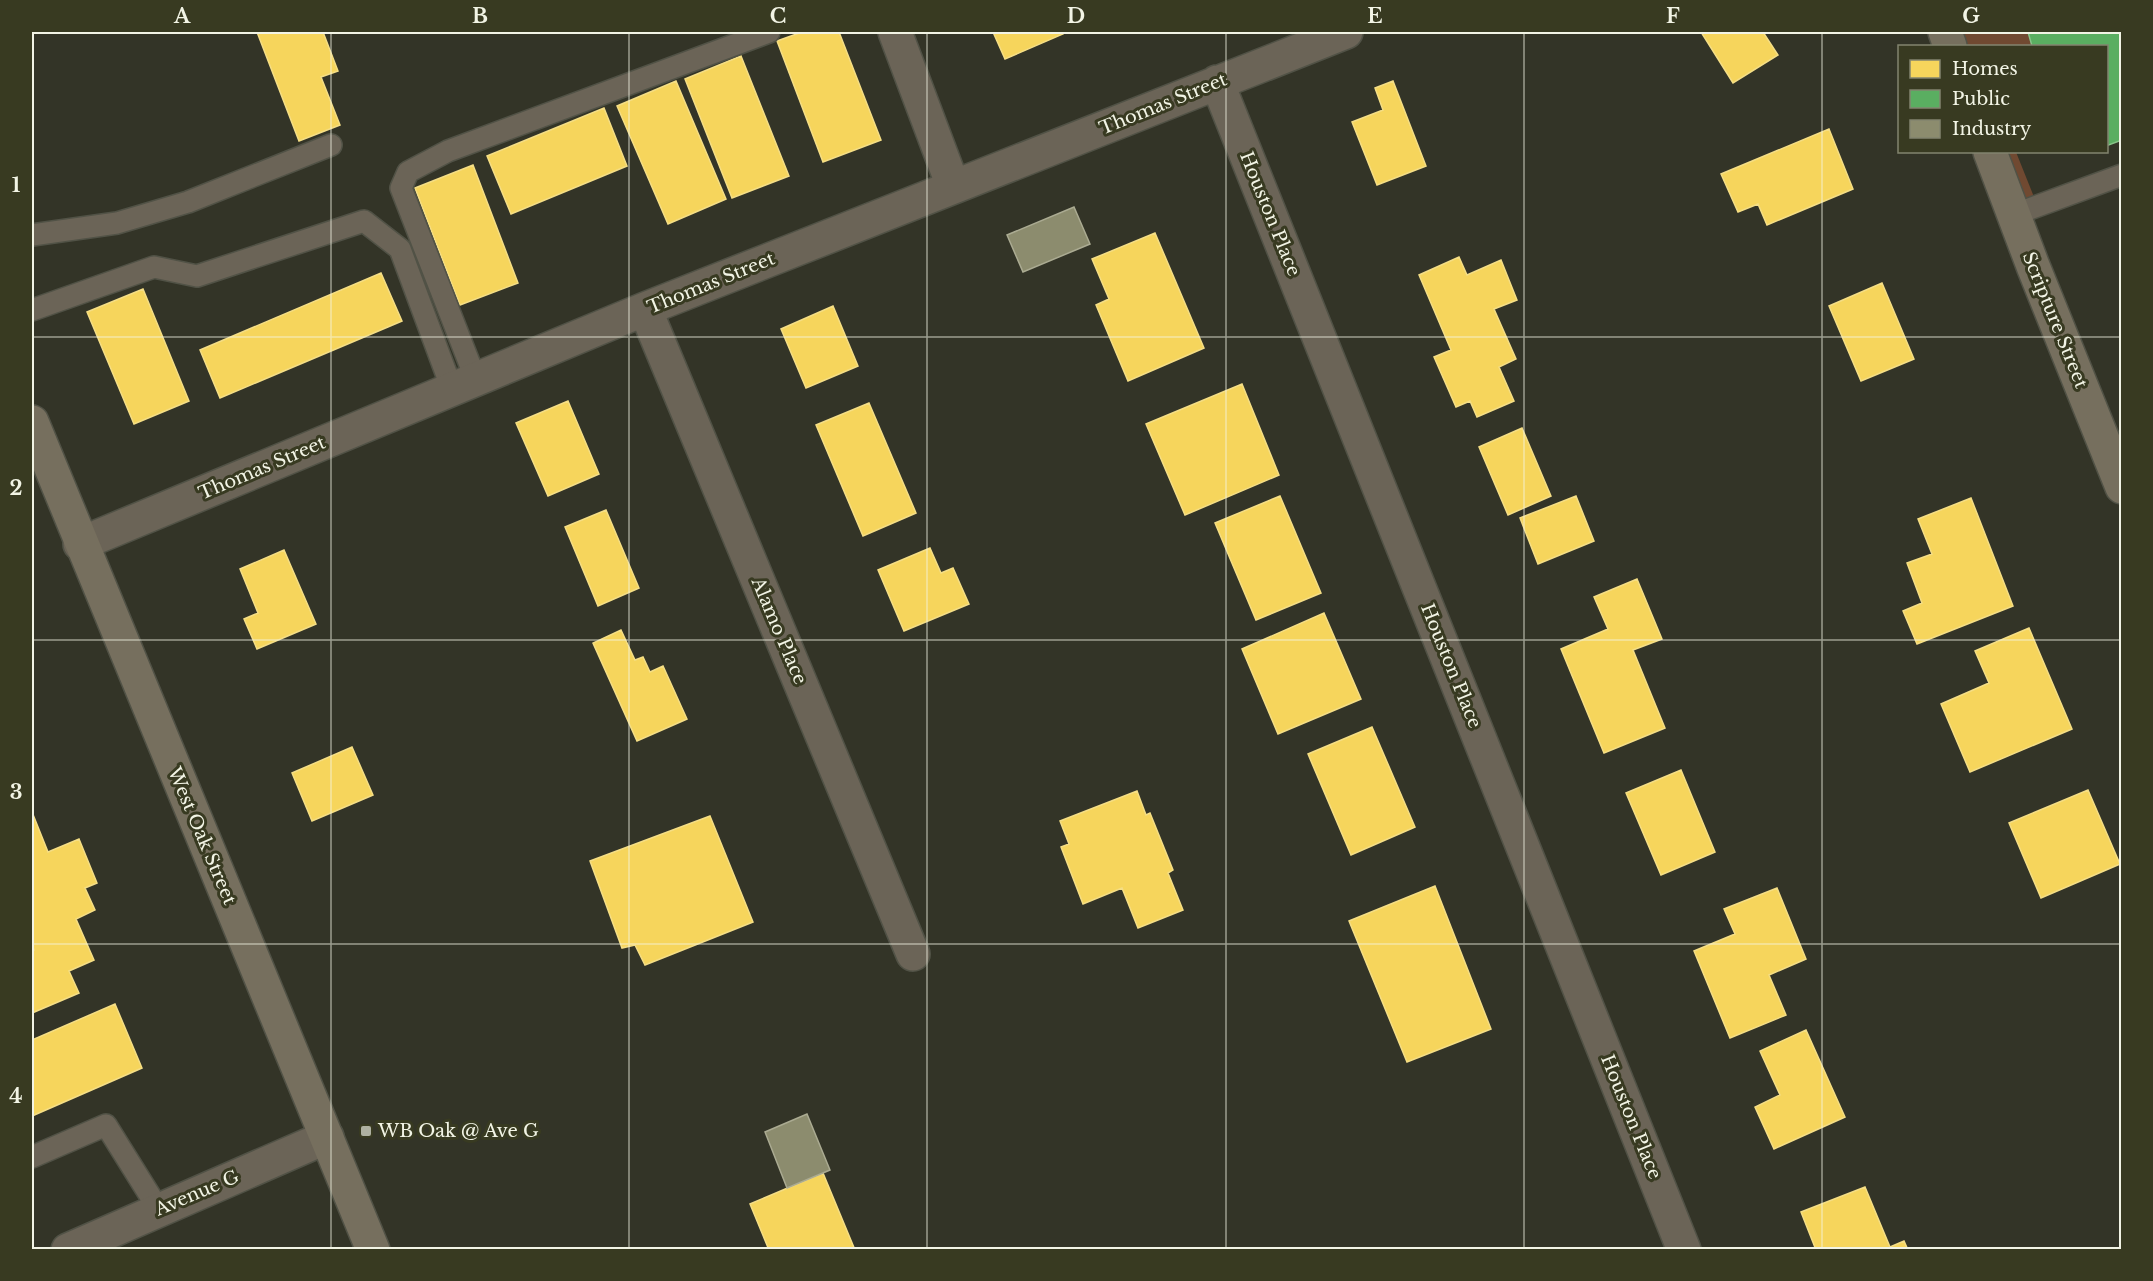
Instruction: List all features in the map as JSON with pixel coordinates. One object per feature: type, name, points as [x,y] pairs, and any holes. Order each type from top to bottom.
[{"type":"main road","name":"Scripture Street","points":[[1990,153],[2121,487]]},
{"type":"main road","name":"West Oak Street","points":[[32,422],[80,544],[373,1250]]},
{"type":"street","points":[[896,32],[953,186]]},
{"type":"street","name":"Thomas Street","points":[[80,544],[645,309],[1346,32]]},
{"type":"street","name":"Houston Place","points":[[1217,82],[1684,1250]]},
{"type":"street","name":"Alamo Place","points":[[645,309],[913,954]]},
{"type":"street","name":"Avenue G","points":[[68,1250],[327,1137]]},
{"type":"lane","points":[[464,384],[401,188],[408,172],[448,151],[769,32]]},
{"type":"lane","points":[[32,235],[117,223],[188,202],[331,145]]},
{"type":"lane","points":[[2013,215],[2121,174]]},
{"type":"lane","points":[[32,310],[154,267],[197,276],[364,221],[399,249],[464,384]]},
{"type":"lane","points":[[32,1157],[106,1125],[159,1210]]},
{"type":"shaded area","points":[[1945,32],[2028,32],[2032,45],[1950,45]]},
{"type":"shaded area","points":[[1990,153],[2016,153],[2038,207],[2013,215]]},
{"type":"building: Homes","points":[[257,32],[323,32],[338,71],[321,77],[340,125],[299,141]]},
{"type":"building: Homes","points":[[802,32],[839,32],[881,140],[823,162],[777,41]]},
{"type":"building: Homes","points":[[993,32],[1062,32],[1063,34],[1005,59]]},
{"type":"building: Homes","points":[[1701,32],[1763,32],[1778,55],[1733,83]]},
{"type":"building: Homes","points":[[741,56],[789,176],[732,198],[685,79]]},
{"type":"building: Homes","points":[[676,81],[726,199],[668,224],[617,106]]},
{"type":"building: Homes","points":[[1393,81],[1426,166],[1377,185],[1352,122],[1383,110],[1375,88]]},
{"type":"building: Homes","points":[[604,108],[627,166],[511,214],[487,156]]},
{"type":"building: Homes","points":[[1829,129],[1853,189],[1767,225],[1758,204],[1738,212],[1721,174]]},
{"type":"building: Homes","points":[[473,165],[518,283],[460,305],[415,188]]},
{"type":"building: Homes","points":[[1155,233],[1204,348],[1128,381],[1096,305],[1109,299],[1092,259]]},
{"type":"building: Homes","points":[[1459,257],[1467,275],[1501,260],[1517,300],[1494,309],[1516,359],[1499,367],[1514,401],[1477,417],[1470,401],[1456,407],[1434,357],[1451,350],[1419,275]]},
{"type":"building: Homes","points":[[381,273],[402,321],[220,398],[200,350]]},
{"type":"building: Homes","points":[[1882,283],[1914,359],[1861,381],[1829,306]]},
{"type":"building: Homes","points":[[143,289],[189,401],[134,424],[87,312]]},
{"type":"building: Homes","points":[[833,306],[858,366],[806,388],[781,329]]},
{"type":"building: Homes","points":[[1242,384],[1279,475],[1185,515],[1146,424]]},
{"type":"building: Homes","points":[[568,401],[599,474],[548,496],[516,423]]},
{"type":"building: Homes","points":[[869,403],[916,513],[863,536],[816,425]]},
{"type":"building: Homes","points":[[1522,428],[1551,496],[1508,515],[1479,447]]},
{"type":"building: Homes","points":[[1280,496],[1321,593],[1256,620],[1215,523]]},
{"type":"building: Homes","points":[[1576,496],[1594,541],[1538,564],[1520,518]]},
{"type":"building: Homes","points":[[1971,498],[2013,606],[1917,644],[1903,611],[1922,603],[1907,563],[1932,554],[1918,519]]},
{"type":"building: Homes","points":[[606,510],[639,588],[598,606],[565,527]]},
{"type":"building: Homes","points":[[930,548],[941,573],[953,568],[969,604],[904,631],[878,570]]},
{"type":"building: Homes","points":[[284,550],[316,624],[257,649],[244,619],[258,613],[240,569]]},
{"type":"building: Homes","points":[[1637,579],[1662,639],[1633,650],[1665,728],[1604,753],[1561,649],[1608,629],[1594,597]]},
{"type":"building: Homes","points":[[1324,613],[1361,699],[1278,734],[1242,649]]},
{"type":"building: Homes","points":[[2029,628],[2072,729],[1970,772],[1941,704],[1989,683],[1975,651]]},
{"type":"building: Homes","points":[[621,630],[635,660],[643,657],[650,672],[663,666],[687,719],[637,741],[593,643]]},
{"type":"building: Homes","points":[[1372,727],[1415,827],[1351,855],[1308,754]]},
{"type":"building: Homes","points":[[352,747],[373,795],[312,821],[292,773]]},
{"type":"building: Homes","points":[[1681,770],[1715,852],[1661,875],[1626,793]]},
{"type":"building: Homes","points":[[2088,790],[2120,864],[2041,898],[2009,823]]},
{"type":"building: Homes","points":[[1137,791],[1146,815],[1150,813],[1173,870],[1168,873],[1183,910],[1138,928],[1122,888],[1083,904],[1061,847],[1069,844],[1060,821]]},
{"type":"building: Homes","points":[[32,812],[48,852],[79,839],[97,883],[85,888],[95,910],[76,919],[94,960],[69,971],[79,993],[32,1013],[32,951],[34,950],[32,944]]},
{"type":"building: Homes","points":[[710,816],[753,922],[645,965],[635,945],[622,948],[590,861]]},
{"type":"building: Homes","points":[[1435,886],[1491,1029],[1407,1062],[1349,921]]},
{"type":"building: Homes","points":[[1777,888],[1806,959],[1769,975],[1786,1015],[1730,1038],[1694,951],[1735,934],[1724,909]]},
{"type":"building: Homes","points":[[115,1004],[142,1068],[32,1116],[32,1040]]},
{"type":"building: Homes","points":[[1806,1030],[1845,1117],[1774,1149],[1755,1107],[1780,1095],[1760,1051]]},
{"type":"building: Homes","points":[[823,1173],[855,1250],[769,1250],[750,1204]]},
{"type":"building: Homes","points":[[1865,1187],[1890,1247],[1904,1241],[1908,1250],[1816,1250],[1801,1212]]},
{"type":"building: Public","points":[[2028,32],[2122,32],[2122,140],[2108,145],[2108,45],[2032,45]]},
{"type":"building: Industry","points":[[1074,207],[1090,244],[1023,272],[1007,235]]},
{"type":"building: Industry","points":[[807,1114],[830,1170],[787,1188],[765,1132]]},
{"type":"place","name":"WB Oak @ Ave G","points":[[366,1131]]}]
